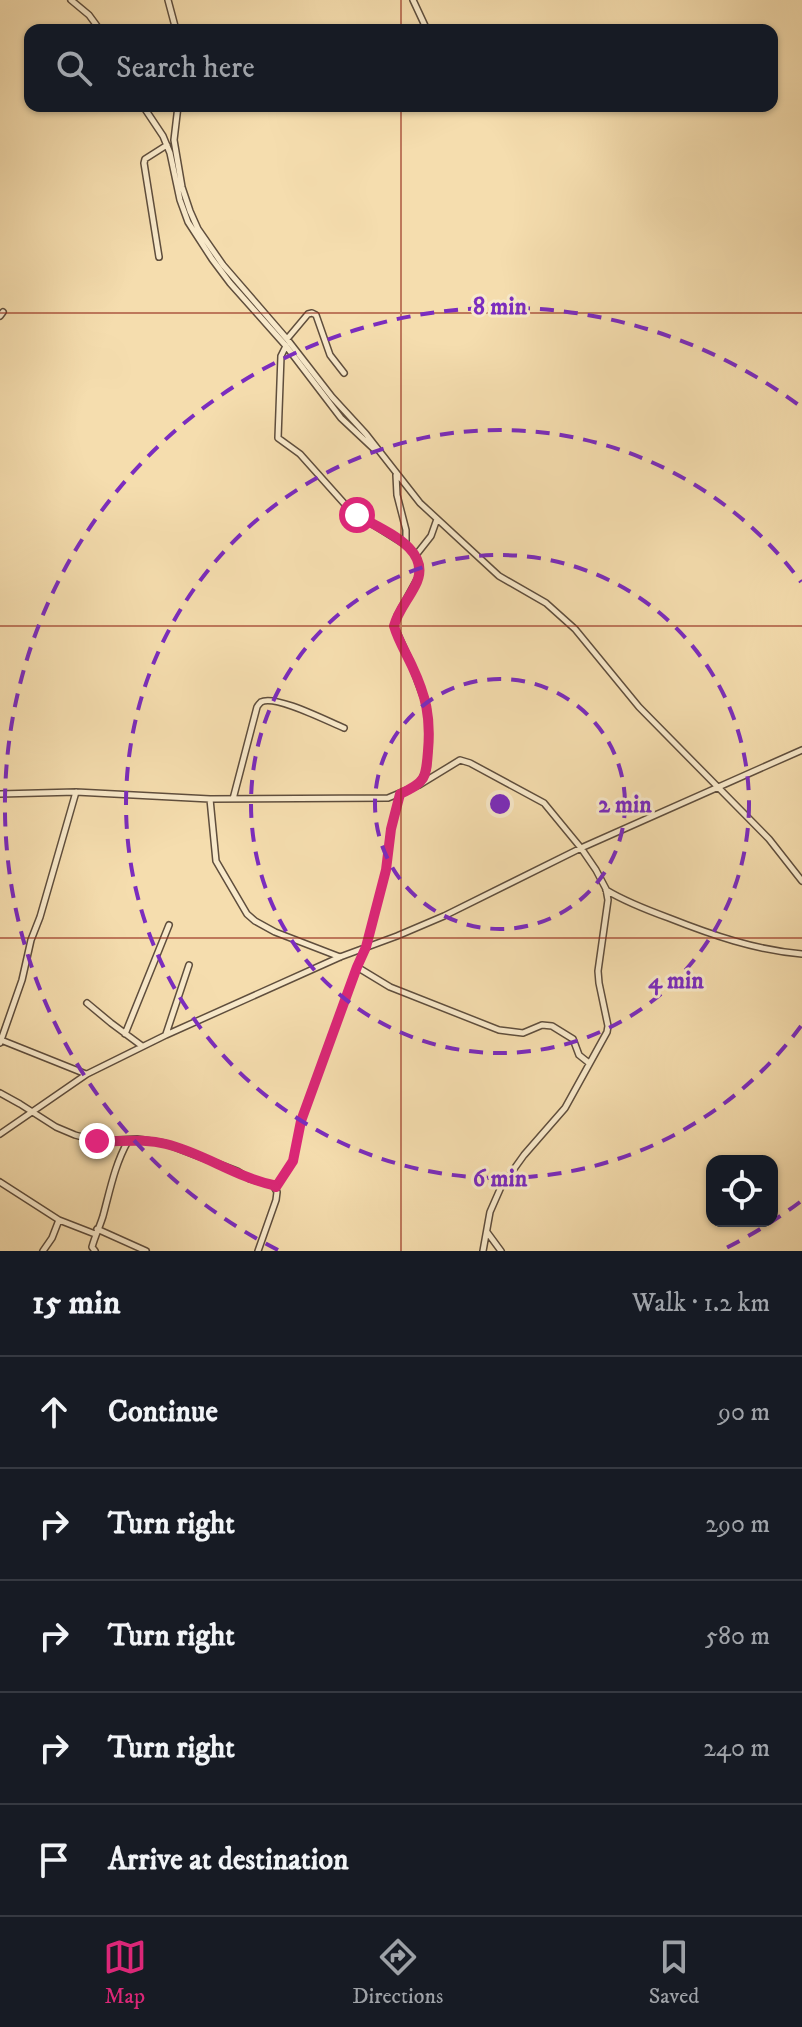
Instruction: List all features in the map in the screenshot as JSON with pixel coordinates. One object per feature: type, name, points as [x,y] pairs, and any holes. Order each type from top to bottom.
[{"type":"street","points":[[71,0],[96,24]]},
{"type":"street","points":[[168,0],[174,24]]},
{"type":"street","points":[[413,0],[424,24]]},
{"type":"street","points":[[147,112],[167,145],[188,222],[230,283],[286,343]]},
{"type":"street","points":[[177,112],[174,140],[182,187],[198,229],[341,418],[384,457],[420,503],[499,576],[546,603],[560,615],[593,649],[639,707],[769,839],[802,881]]},
{"type":"street","points":[[159,257],[144,163],[145,159],[167,145]]},
{"type":"street","points":[[344,373],[330,355],[316,315],[308,314],[286,343],[281,356],[278,438],[300,454],[350,510],[406,545],[416,555],[419,576],[394,626],[427,707],[427,769],[419,785]]},
{"type":"street","points":[[396,474],[406,545]]},
{"type":"street","points":[[416,555],[431,536],[437,519]]},
{"type":"street","points":[[233,799],[257,707],[261,702],[268,700],[288,704],[344,728]]},
{"type":"street","points":[[0,1134],[87,1074],[143,1046],[340,957],[444,916],[581,848],[802,750]]},
{"type":"street","points":[[0,794],[76,792],[210,799],[381,798],[400,794],[463,761],[544,803],[581,848],[606,889],[608,900],[598,971],[608,1026],[565,1108],[501,1187],[490,1212],[483,1251]]},
{"type":"street","points":[[76,792],[22,980],[0,1042],[87,1074]]},
{"type":"street","points":[[258,1251],[276,1200],[276,1187],[293,1161],[301,1121],[366,947],[386,870],[391,829],[400,794]]},
{"type":"street","points":[[210,799],[216,861],[247,914],[275,932],[340,957]]},
{"type":"street","points":[[606,889],[624,901],[703,932],[770,951],[802,954]]},
{"type":"street","points":[[125,1034],[169,925]]},
{"type":"street","points":[[166,1035],[189,965]]},
{"type":"street","points":[[357,967],[390,987],[499,1030],[523,1033],[542,1025],[552,1026],[573,1039],[579,1055],[589,1063]]},
{"type":"street","points":[[87,1003],[143,1046]]},
{"type":"street","points":[[0,1093],[75,1135],[97,1141],[164,1143],[276,1187]]},
{"type":"street","points":[[95,1251],[92,1247],[96,1232],[128,1140]]},
{"type":"street","points":[[0,1182],[59,1220],[146,1251]]},
{"type":"street","points":[[43,1251],[59,1220]]},
{"type":"street","points":[[487,1232],[501,1251]]},
{"type":"route","points":[[97,1141],[137,1139],[164,1143],[276,1187],[293,1161],[301,1121],[366,947],[386,870],[391,829],[400,794],[419,785],[427,769],[429,740],[426,701],[394,626],[417,584],[420,568],[411,549],[357,515]]}]
